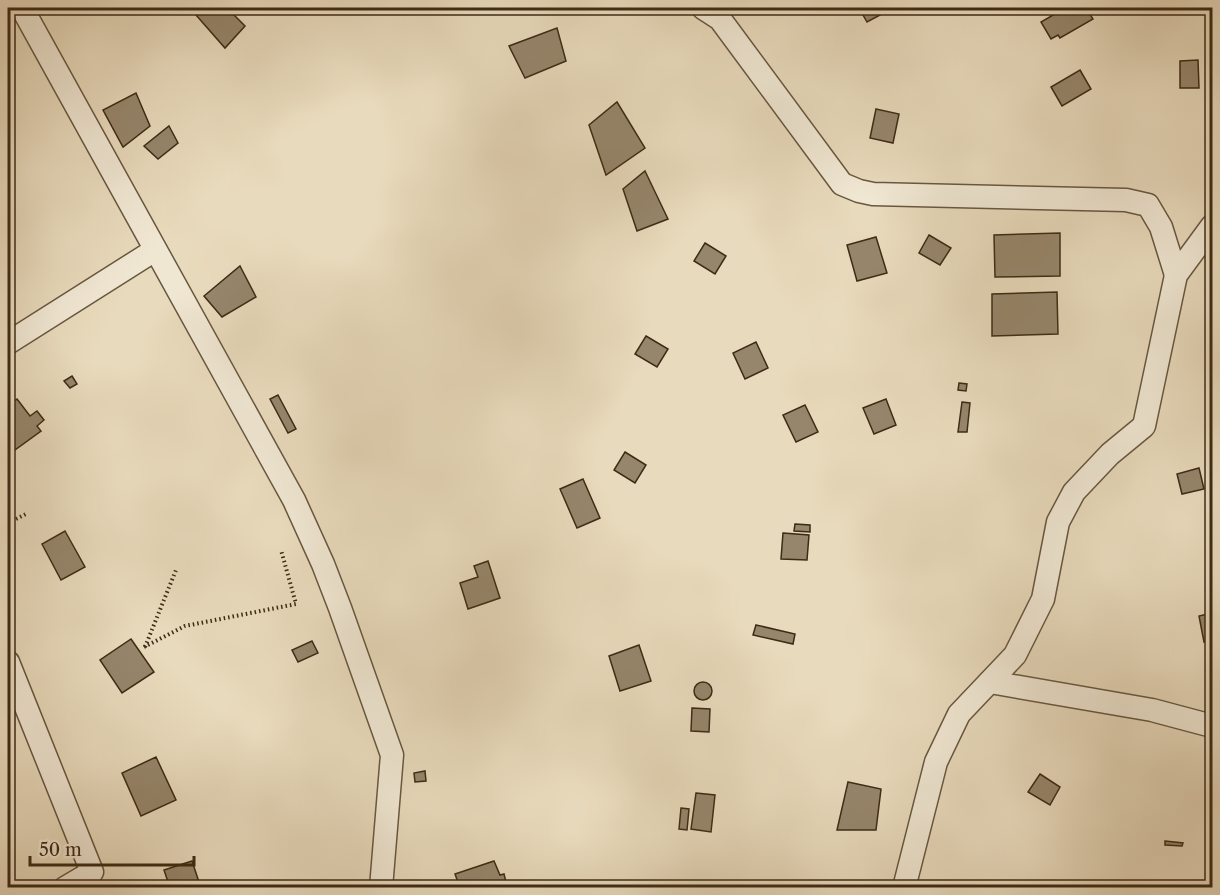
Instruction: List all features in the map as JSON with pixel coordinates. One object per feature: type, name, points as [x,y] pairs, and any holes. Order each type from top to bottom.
[{"type":"street","points":[[22,8],[294,500],[323,564],[392,754],[381,888]]},
{"type":"street","points":[[703,8],[720,19],[842,184],[873,194],[1126,200],[1148,205],[1161,227],[1176,275]]},
{"type":"street","points":[[904,888],[936,762],[959,714],[1015,655],[1043,599],[1058,522],[1074,492],[1110,454],[1144,426],[1176,275],[1212,226]]},
{"type":"street","points":[[8,343],[154,250]]},
{"type":"street","points":[[8,662],[92,872],[65,888]]},
{"type":"street","points":[[990,682],[1152,710],[1212,726]]},
{"type":"path","points":[[8,523],[26,514]]},
{"type":"path","points":[[176,570],[144,647],[185,626],[296,604],[280,550]]},
{"type":"building","points":[[203,8],[227,8],[245,26],[225,48],[196,15]]},
{"type":"building","points":[[859,8],[893,8],[867,22]]},
{"type":"building","points":[[1065,8],[1086,8],[1093,19],[1060,38],[1058,35],[1051,39],[1041,22]]},
{"type":"building","points":[[557,28],[566,61],[525,78],[509,46]]},
{"type":"building","points":[[1198,60],[1199,88],[1180,88],[1180,61]]},
{"type":"building","points":[[1080,70],[1091,89],[1062,106],[1051,87]]},
{"type":"building","points":[[136,93],[150,126],[123,147],[103,110]]},
{"type":"building","points":[[617,102],[645,148],[606,175],[589,125]]},
{"type":"building","points":[[876,109],[899,114],[893,143],[870,138]]},
{"type":"building","points":[[169,126],[178,143],[158,159],[144,146]]},
{"type":"building","points":[[645,171],[668,219],[637,231],[623,189]]},
{"type":"building","points":[[1060,233],[1060,276],[995,277],[994,235]]},
{"type":"building","points":[[929,235],[951,248],[940,265],[919,253]]},
{"type":"building","points":[[876,237],[887,273],[857,281],[847,245]]},
{"type":"building","points":[[705,243],[726,256],[715,274],[694,261]]},
{"type":"building","points":[[240,266],[256,297],[222,317],[204,296]]},
{"type":"building","points":[[1057,292],[1058,334],[992,336],[992,294]]},
{"type":"building","points":[[646,336],[668,349],[657,367],[635,354]]},
{"type":"building","points":[[756,342],[768,368],[745,379],[733,353]]},
{"type":"building","points":[[72,376],[77,384],[70,388],[64,381]]},
{"type":"building","points":[[959,383],[967,384],[966,391],[958,390]]},
{"type":"building","points":[[278,395],[296,429],[288,433],[270,399]]},
{"type":"building","points":[[17,399],[30,416],[37,411],[44,420],[37,426],[41,431],[8,455],[8,406]]},
{"type":"building","points":[[886,399],[896,425],[874,434],[863,408]]},
{"type":"building","points":[[962,402],[970,403],[967,432],[958,432]]},
{"type":"building","points":[[805,405],[818,432],[796,442],[783,415]]},
{"type":"building","points":[[625,452],[646,465],[635,483],[614,470]]},
{"type":"building","points":[[1199,468],[1204,489],[1182,494],[1177,474]]},
{"type":"building","points":[[583,479],[600,518],[577,528],[560,489]]},
{"type":"building","points":[[795,524],[810,525],[810,532],[794,531]]},
{"type":"building","points":[[65,531],[85,567],[61,580],[42,544]]},
{"type":"building","points":[[783,533],[809,535],[807,560],[781,559]]},
{"type":"building","points":[[488,561],[500,598],[468,609],[460,583],[478,577],[474,566]]},
{"type":"building","points":[[1212,613],[1212,640],[1204,642],[1199,616]]},
{"type":"building","points":[[756,625],[795,634],[793,644],[753,635]]},
{"type":"building","points":[[131,639],[154,672],[122,693],[100,660]]},
{"type":"building","points":[[312,641],[318,653],[298,662],[292,650]]},
{"type":"building","points":[[639,645],[651,681],[620,691],[609,656]]},
{"type":"building","points":[[703,682],[709,685],[712,691],[709,697],[703,700],[697,697],[694,691],[697,685]]},
{"type":"building","points":[[692,708],[710,709],[709,732],[691,731]]},
{"type":"building","points":[[156,757],[176,800],[141,816],[122,773]]},
{"type":"building","points":[[425,771],[426,781],[415,782],[414,773]]},
{"type":"building","points":[[1040,774],[1060,787],[1050,805],[1028,792]]},
{"type":"building","points":[[848,782],[881,789],[876,830],[837,830]]},
{"type":"building","points":[[696,793],[715,795],[711,832],[691,829]]},
{"type":"building","points":[[681,808],[689,809],[687,830],[679,829]]},
{"type":"building","points":[[1165,841],[1183,843],[1182,846],[1165,845]]},
{"type":"building","points":[[192,861],[201,888],[170,888],[164,870]]},
{"type":"building","points":[[494,861],[500,875],[504,874],[506,882],[502,884],[503,888],[460,888],[455,874]]}]
